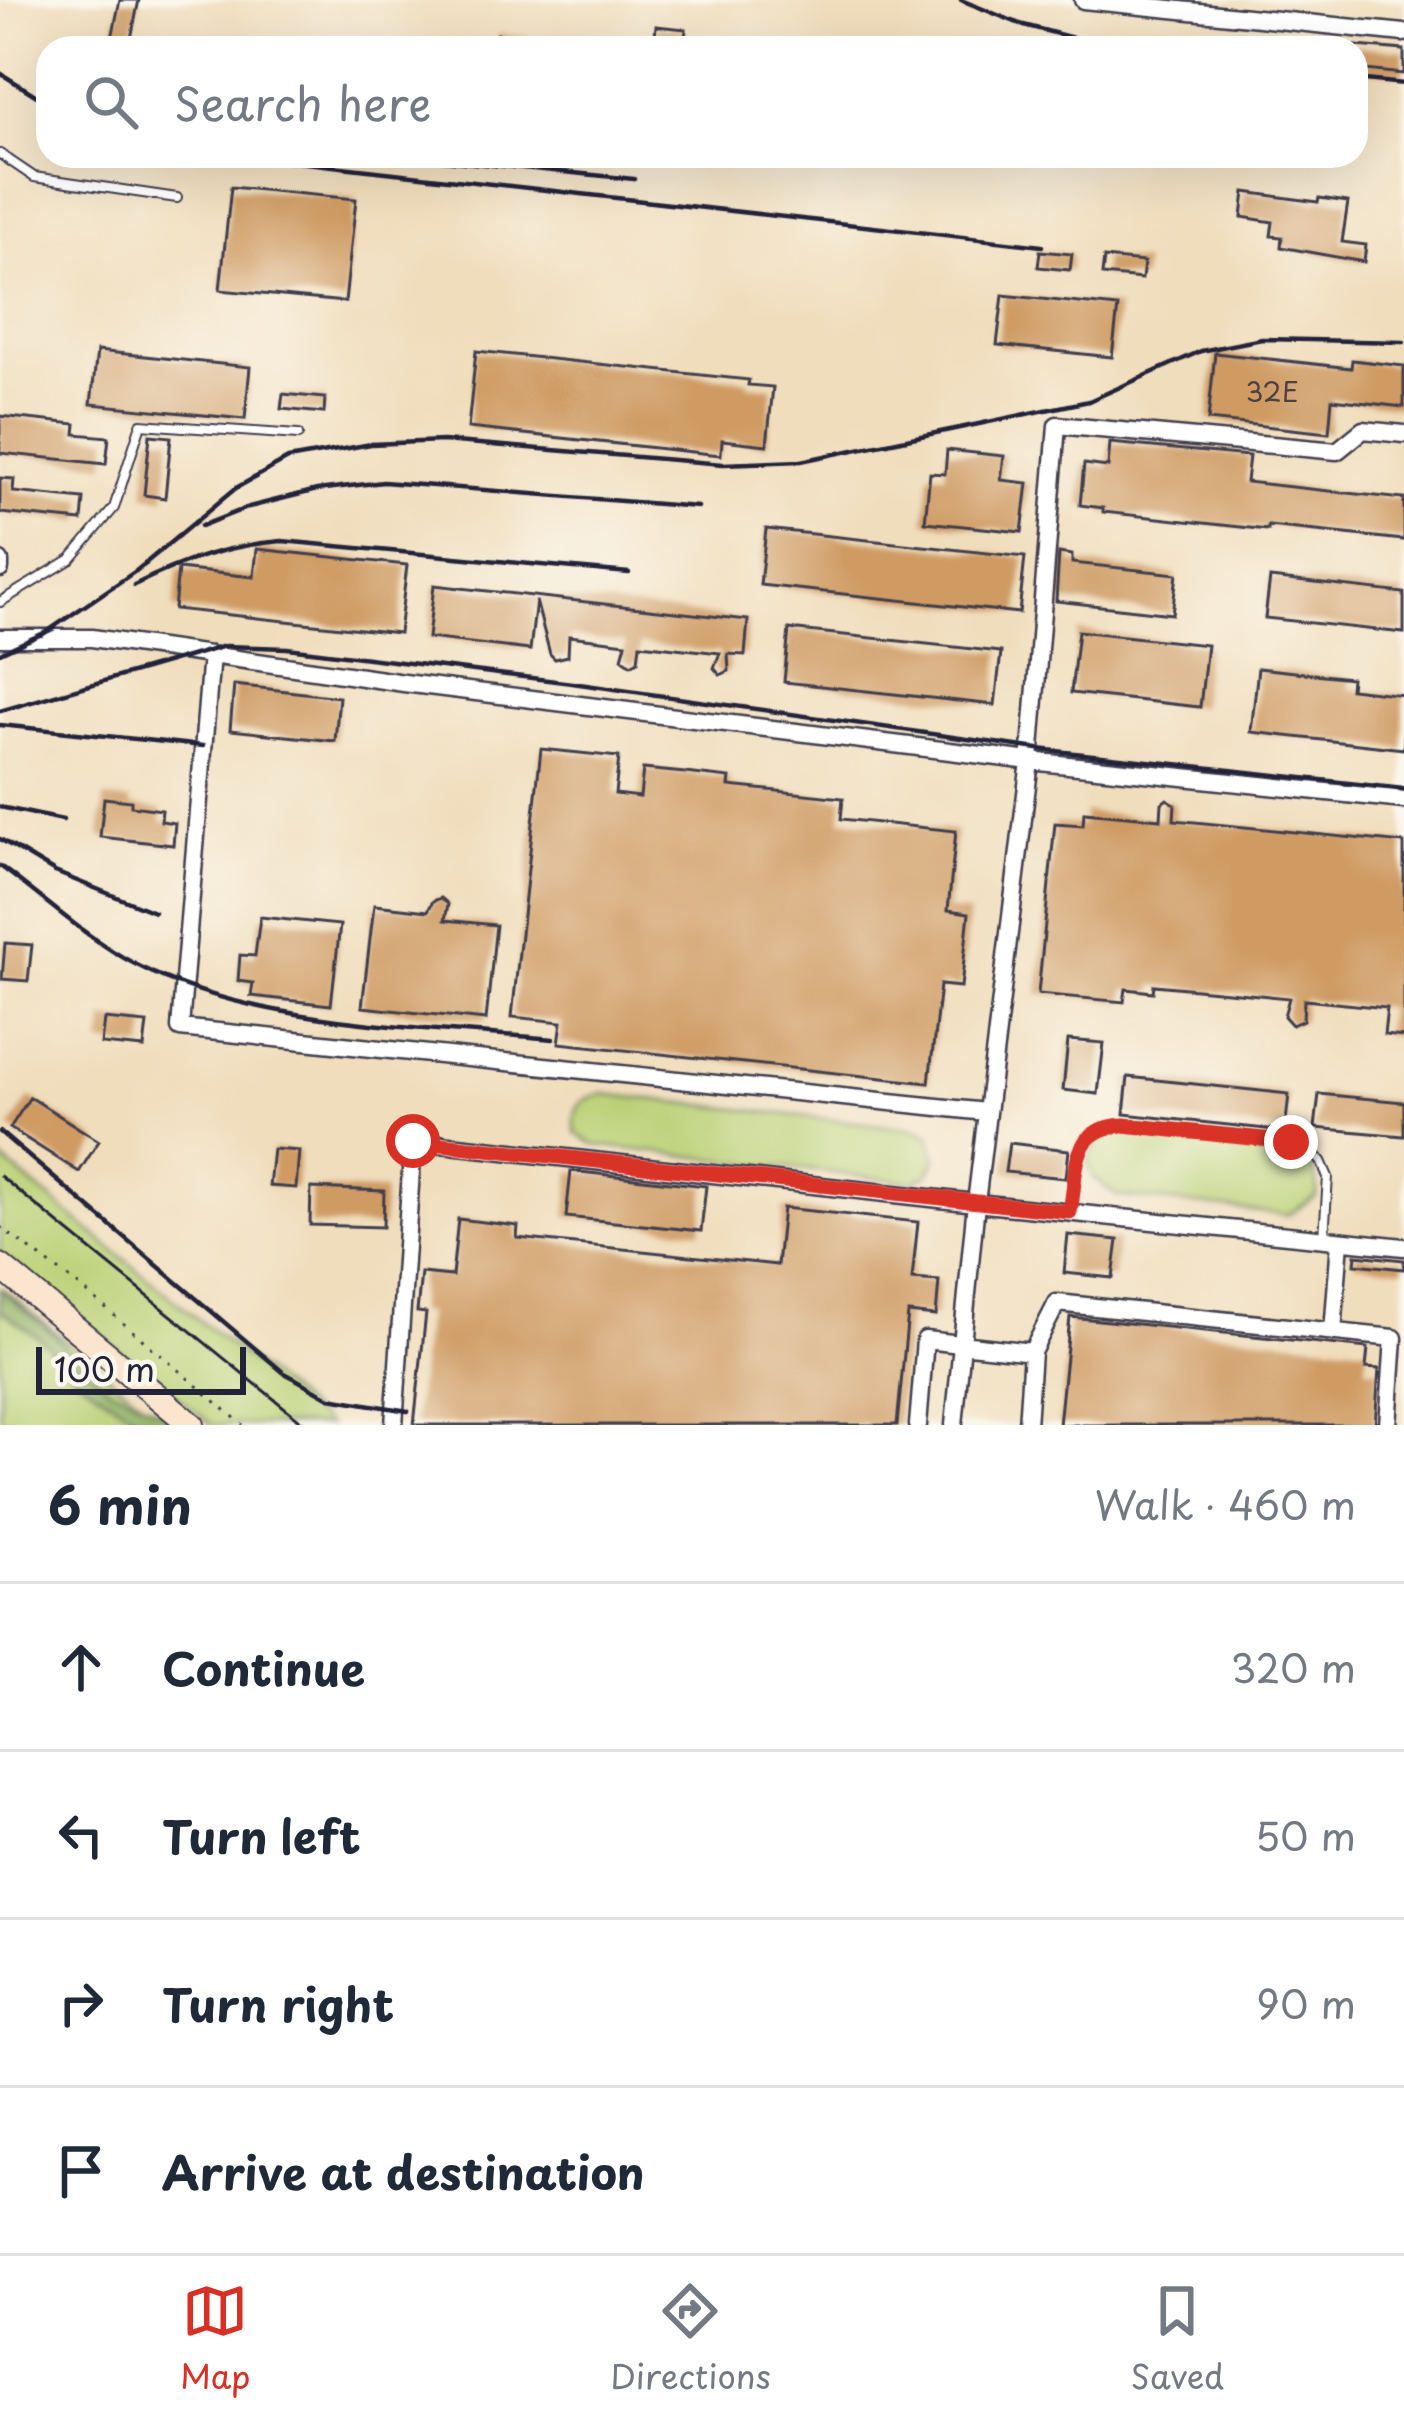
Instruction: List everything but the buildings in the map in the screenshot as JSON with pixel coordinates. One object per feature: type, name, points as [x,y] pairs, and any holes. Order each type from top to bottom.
[{"type":"main road","points":[[0,1266],[193,1425]]},
{"type":"street","points":[[1083,0],[1404,33]]},
{"type":"street","points":[[954,1425],[986,1112],[1030,760],[1057,425],[1337,451],[1363,430],[1404,434]]},
{"type":"street","points":[[0,638],[92,638],[1030,760],[1404,800]]},
{"type":"street","points":[[211,655],[180,1028],[986,1112]]},
{"type":"street","points":[[394,1425],[413,1141],[1404,1247]]},
{"type":"street","points":[[1332,1240],[1333,1332]]},
{"type":"street","points":[[1027,1425],[1032,1352],[1057,1304],[1394,1338],[1388,1425]]},
{"type":"street","points":[[918,1425],[925,1340],[1032,1352]]},
{"type":"lane","points":[[0,154],[34,177],[177,199]]},
{"type":"lane","points":[[0,602],[70,559],[114,508],[141,424],[298,435]]},
{"type":"lane","points":[[1070,1212],[1082,1142],[1100,1126],[1291,1142],[1321,1161],[1328,1177],[1332,1240]]},
{"type":"path","points":[[0,1227],[83,1289],[243,1425]]},
{"type":"green space","points":[[603,1094],[917,1129],[930,1136],[936,1159],[928,1175],[912,1182],[595,1145],[576,1133],[575,1118],[583,1102]]},
{"type":"green space","points":[[1121,1131],[1293,1148],[1312,1169],[1317,1196],[1288,1215],[1117,1196],[1093,1177],[1088,1162],[1100,1138]]},
{"type":"green space","points":[[0,1158],[328,1425],[212,1425],[0,1253]]},
{"type":"green space","points":[[0,1287],[170,1425],[10,1425],[0,1417]]},
{"type":"green space","points":[[0,1289],[107,1386],[173,1417],[180,1425],[148,1425],[78,1378],[42,1340],[0,1309]]},
{"type":"tram line","points":[[0,1176],[306,1425]]},
{"type":"railway","points":[[961,0],[1066,36]]},
{"type":"railway","points":[[0,73],[36,96]]},
{"type":"railway","points":[[1368,80],[1404,84]]},
{"type":"railway","points":[[350,168],[1042,246]]},
{"type":"railway","points":[[523,168],[634,179]]},
{"type":"railway","points":[[136,571],[236,488],[288,459],[371,444],[443,441],[723,464],[801,461],[1089,401],[1201,351],[1262,339],[1404,342]]},
{"type":"railway","points":[[201,526],[249,507],[317,490],[383,482],[698,507]]},
{"type":"railway","points":[[134,585],[206,556],[282,541],[629,573]]},
{"type":"railway","points":[[42,635],[146,564]]},
{"type":"railway","points":[[0,653],[55,628]]},
{"type":"railway","points":[[0,711],[225,646],[287,648],[1038,749],[1404,789]]},
{"type":"railway","points":[[0,725],[203,746]]},
{"type":"railway","points":[[0,807],[63,820]]},
{"type":"railway","points":[[0,839],[55,872],[154,912]]},
{"type":"railway","points":[[0,866],[117,954],[181,985],[284,1012],[339,1020],[553,1039]]},
{"type":"railway","points":[[0,1132],[283,1372],[330,1398],[408,1411]]},
{"type":"route","points":[[413,1141],[1070,1212],[1082,1142],[1100,1126],[1291,1142]]}]
